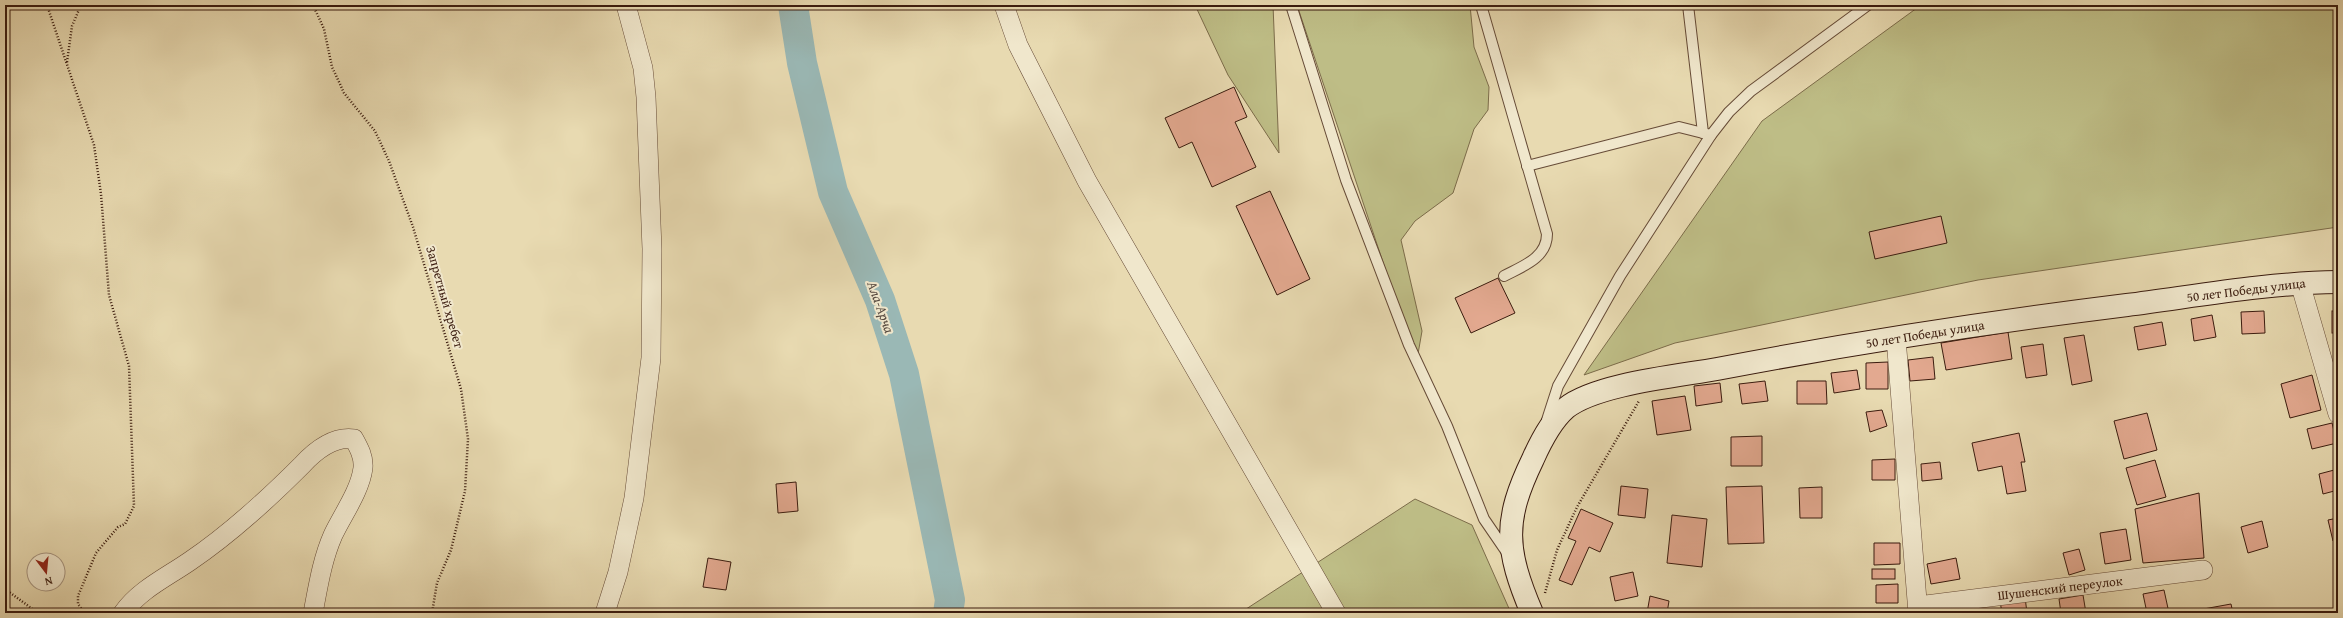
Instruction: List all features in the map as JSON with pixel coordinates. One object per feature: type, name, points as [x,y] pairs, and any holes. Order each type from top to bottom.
[{"type":"main road","name":"50 лет Победы улица","points":[[1539,607],[1513,562],[1510,518],[1515,500],[1538,447],[1553,422],[1566,408],[1584,398],[1604,391],[1639,383],[1762,360],[1896,338],[2087,310],[2300,283],[2338,282]]},
{"type":"street","points":[[605,613],[618,572],[634,498],[651,358],[652,249],[646,97],[638,41],[626,5]]},
{"type":"street","points":[[1004,5],[1018,45],[1087,181],[1336,613]]},
{"type":"street","points":[[2300,283],[2338,414]]},
{"type":"street","points":[[1896,338],[1918,609]]},
{"type":"street","points":[[123,613],[160,579],[190,561],[267,500],[312,455],[333,441],[345,438],[354,439],[361,451],[363,467],[356,490],[332,537],[319,577],[313,613]]},
{"type":"street","name":"Шушенский переулок","points":[[1918,609],[2203,570]]},
{"type":"lane","points":[[1291,5],[1346,180],[1409,345],[1446,426],[1484,519],[1513,562]]},
{"type":"lane","points":[[1481,5],[1547,234],[1547,244],[1540,256],[1504,276]]},
{"type":"lane","points":[[1688,5],[1707,134]]},
{"type":"lane","points":[[1538,447],[1558,386],[1620,276],[1707,134],[1750,91],[1868,5]]},
{"type":"lane","points":[[1527,166],[1679,127],[1707,134]]},
{"type":"path","points":[[47,5],[94,146],[101,194],[109,295],[129,366],[134,506],[125,524],[118,527],[96,553],[78,596],[78,604],[82,612]]},
{"type":"path","points":[[66,63],[72,26],[81,5]]},
{"type":"path","name":"Запретный хребет","points":[[313,5],[324,29],[332,67],[344,93],[375,131],[389,161],[413,227],[461,389],[468,440],[465,491],[451,550],[437,583],[432,613]]},
{"type":"path","points":[[1539,607],[1545,594],[1557,550],[1577,507],[1642,396],[1639,383]]},
{"type":"path","points":[[5,589],[38,613]]},
{"type":"shaded area","points":[[1195,5],[1273,5],[1279,153],[1228,75]]},
{"type":"shaded area","points":[[1297,5],[1470,5],[1474,47],[1489,87],[1488,110],[1474,129],[1453,193],[1415,221],[1401,240],[1422,331],[1418,354],[1407,334]]},
{"type":"shaded area","points":[[1921,5],[2338,5],[2338,227],[1978,280],[1675,343],[1584,375],[1762,121]]},
{"type":"shaded area","points":[[1415,499],[1472,525],[1511,613],[1240,613]]},
{"type":"building","points":[[1234,87],[1247,117],[1235,122],[1256,167],[1212,187],[1192,142],[1179,148],[1165,118]]},
{"type":"building","points":[[1270,191],[1310,279],[1277,295],[1236,206]]},
{"type":"building","points":[[1941,216],[1947,243],[1875,259],[1869,232]]},
{"type":"building","points":[[1498,278],[1515,313],[1471,333],[1455,298]]},
{"type":"building","points":[[2264,311],[2265,333],[2242,334],[2241,312]]},
{"type":"building","points":[[2332,311],[2338,311],[2338,333],[2332,333]]},
{"type":"building","points":[[2212,315],[2216,337],[2194,341],[2191,319]]},
{"type":"building","points":[[2162,322],[2166,345],[2138,350],[2134,327]]},
{"type":"building","points":[[2008,332],[2012,359],[1946,370],[1941,343]]},
{"type":"building","points":[[2084,335],[2092,381],[2072,385],[2064,338]]},
{"type":"building","points":[[2043,344],[2047,375],[2026,378],[2021,347]]},
{"type":"building","points":[[1933,357],[1935,379],[1910,381],[1908,360]]},
{"type":"building","points":[[1888,362],[1888,389],[1866,389],[1866,363]]},
{"type":"building","points":[[1857,370],[1860,389],[1834,393],[1831,373]]},
{"type":"building","points":[[2312,375],[2321,410],[2290,418],[2281,384]]},
{"type":"building","points":[[1765,381],[1768,401],[1742,404],[1739,384]]},
{"type":"building","points":[[1797,381],[1826,381],[1827,404],[1797,404]]},
{"type":"building","points":[[1720,383],[1722,402],[1696,406],[1694,386]]},
{"type":"building","points":[[1685,396],[1691,430],[1657,435],[1652,401]]},
{"type":"building","points":[[1882,410],[1887,426],[1870,432],[1866,412]]},
{"type":"building","points":[[2147,413],[2157,450],[2124,459],[2114,421]]},
{"type":"building","points":[[2332,423],[2337,443],[2312,449],[2307,429]]},
{"type":"building","points":[[2019,433],[2025,462],[2021,462],[2026,491],[2007,494],[2002,466],[1978,471],[1972,443]]},
{"type":"building","points":[[1762,436],[1762,466],[1731,466],[1731,437]]},
{"type":"building","points":[[1895,459],[1895,480],[1872,480],[1872,460]]},
{"type":"building","points":[[2155,460],[2166,497],[2137,505],[2126,468]]},
{"type":"building","points":[[1940,462],[1942,479],[1922,481],[1921,464]]},
{"type":"building","points":[[2338,469],[2338,490],[2323,494],[2319,474]]},
{"type":"building","points":[[796,482],[798,511],[778,513],[776,484]]},
{"type":"building","points":[[1621,486],[1648,489],[1645,518],[1618,515]]},
{"type":"building","points":[[1762,486],[1764,543],[1728,544],[1726,487]]},
{"type":"building","points":[[1822,487],[1822,518],[1800,518],[1799,488]]},
{"type":"building","points":[[2199,493],[2204,558],[2143,563],[2135,509]]},
{"type":"building","points":[[1581,509],[1613,523],[1600,552],[1589,547],[1572,585],[1559,580],[1576,541],[1568,538]]},
{"type":"building","points":[[1672,515],[1707,519],[1702,567],[1667,563]]},
{"type":"building","points":[[2338,518],[2338,539],[2333,541],[2328,520]]},
{"type":"building","points":[[2262,521],[2268,547],[2248,553],[2241,527]]},
{"type":"building","points":[[2126,529],[2131,560],[2105,564],[2100,533]]},
{"type":"building","points":[[1874,543],[1900,543],[1900,564],[1874,565]]},
{"type":"building","points":[[2079,549],[2085,570],[2069,575],[2063,553]]},
{"type":"building","points":[[708,558],[731,562],[726,590],[703,587]]},
{"type":"building","points":[[1956,558],[1960,579],[1931,584],[1927,564]]},
{"type":"building","points":[[1872,569],[1895,569],[1895,579],[1872,579]]},
{"type":"building","points":[[1633,572],[1638,596],[1615,601],[1610,577]]},
{"type":"building","points":[[1898,584],[1898,603],[1876,603],[1876,585]]},
{"type":"building","points":[[2164,590],[2169,613],[2147,613],[2143,594]]},
{"type":"building","points":[[2083,595],[2086,613],[2061,613],[2059,599]]},
{"type":"building","points":[[1650,596],[1669,601],[1667,613],[1647,613]]},
{"type":"building","points":[[2025,597],[2027,613],[2002,613],[2000,601]]},
{"type":"building","points":[[2231,604],[2233,613],[2199,613],[2198,610]]},
{"type":"waterway","name":"Ала-Арча","points":[[793,5],[802,63],[833,192],[880,300],[904,374],[950,600],[948,613]]}]
